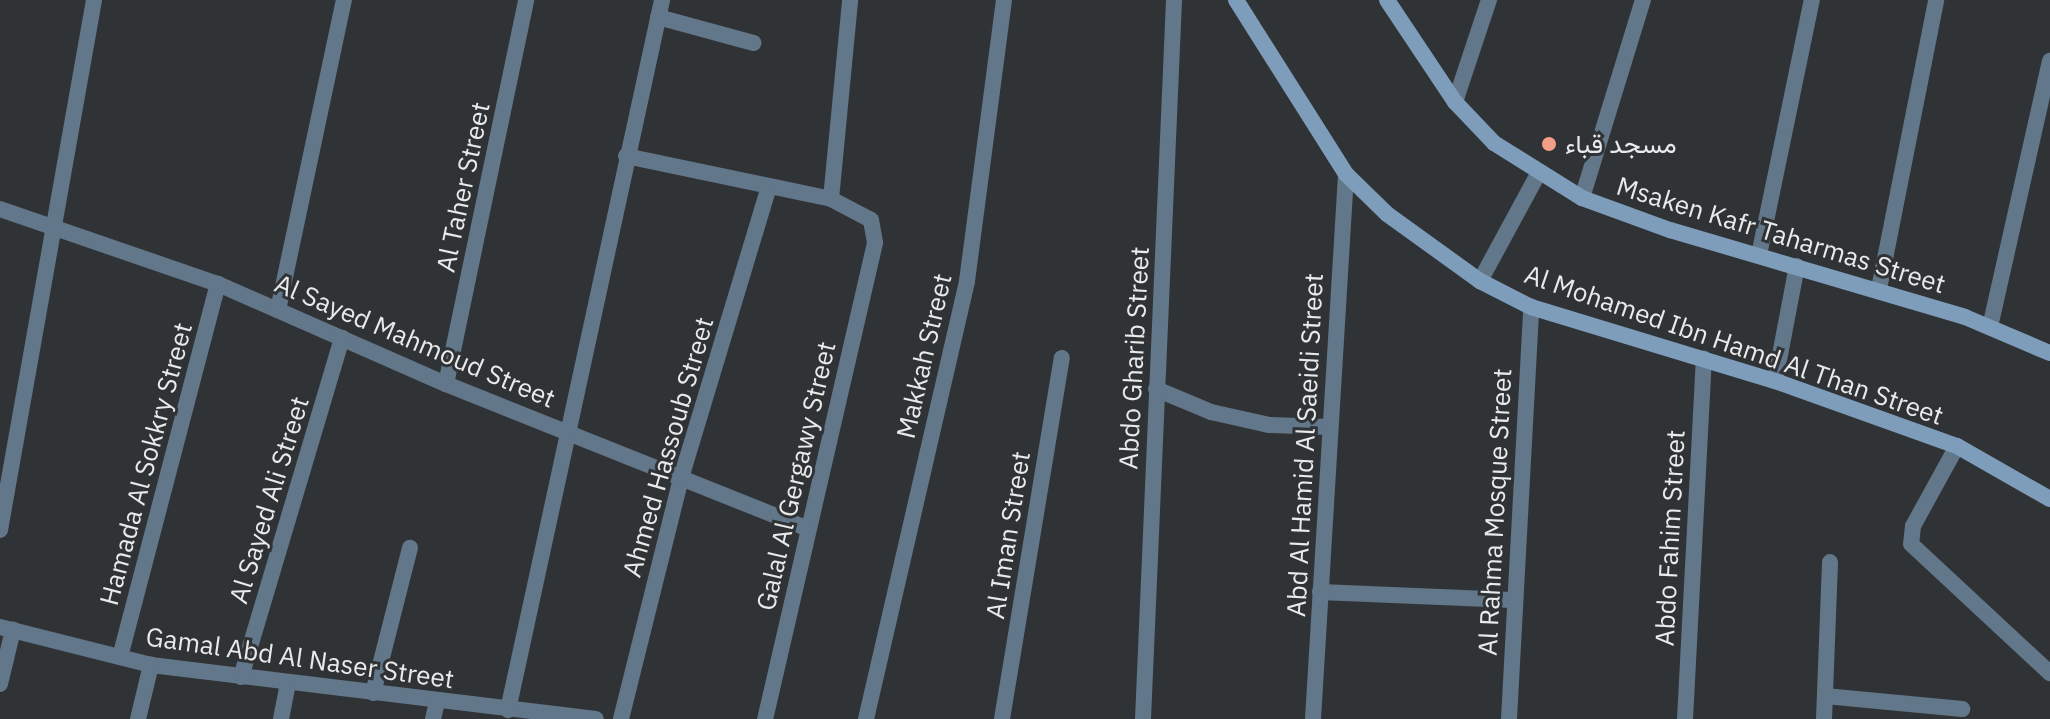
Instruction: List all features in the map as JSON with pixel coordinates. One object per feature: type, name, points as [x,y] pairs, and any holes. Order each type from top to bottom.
[{"type":"street","points":[[0,530],[94,0]]},
{"type":"street","points":[[278,310],[344,0]]},
{"type":"street","name":"Al Taher Street","points":[[446,384],[526,0]]},
{"type":"street","points":[[508,710],[662,0]]},
{"type":"street","points":[[626,156],[768,189],[831,199],[850,0]]},
{"type":"street","name":"Makkah Street","points":[[866,719],[967,281],[1004,0]]},
{"type":"street","name":"Abdo Gharib Street","points":[[1143,719],[1174,0]]},
{"type":"street","name":"Al Mohamed Ibn Hamd Al Than Street","points":[[1236,0],[1346,174],[1387,214],[1480,281],[1531,307],[1775,381],[1957,446],[2050,499]]},
{"type":"street","name":"Msaken Kafr Taharmas Street","points":[[1387,0],[1455,102],[1494,143],[1538,174],[1582,198],[1759,255],[1879,289],[1990,327],[2050,353]]},
{"type":"street","points":[[1455,102],[1489,0]]},
{"type":"street","points":[[1582,198],[1643,0]]},
{"type":"street","points":[[1759,255],[1812,0]]},
{"type":"street","points":[[1879,289],[1936,0]]},
{"type":"street","points":[[658,17],[754,43]]},
{"type":"street","points":[[1990,327],[2050,61]]},
{"type":"street","name":"Abd Al Hamid Al Saeidi Street","points":[[1313,719],[1346,174]]},
{"type":"street","points":[[1480,281],[1538,174]]},
{"type":"street","name":"Ahmed Hassoub Street","points":[[621,719],[681,478],[768,189]]},
{"type":"street","name":"Galal Al Gergawy Street","points":[[765,719],[875,243],[871,220],[831,199]]},
{"type":"street","name":"Al Sayed Mahmoud Street","points":[[0,209],[52,224],[218,284],[446,384],[808,529]]},
{"type":"street","points":[[1775,381],[1797,266]]},
{"type":"street","name":"Hamada Al Sokkry Street","points":[[120,657],[218,284]]},
{"type":"street","name":"Al Rahma Mosque Street","points":[[1509,719],[1512,600],[1531,307]]},
{"type":"street","name":"Al Sayed Ali Street","points":[[241,677],[342,338]]},
{"type":"street","name":"Al Iman Street","points":[[1002,719],[1062,358]]},
{"type":"street","name":"Abdo Fahim Street","points":[[1685,719],[1704,359]]},
{"type":"street","points":[[1156,389],[1211,412],[1269,425],[1329,427]]},
{"type":"street","points":[[1957,446],[1913,526],[1911,544],[2050,673]]},
{"type":"street","points":[[373,693],[410,548]]},
{"type":"street","points":[[1824,719],[1830,562]]},
{"type":"street","points":[[1320,592],[1512,600]]},
{"type":"street","points":[[0,684],[7,629]]},
{"type":"street","name":"Gamal Abd Al Naser Street","points":[[7,629],[151,665],[562,718],[596,719]]},
{"type":"street","points":[[138,719],[151,665]]},
{"type":"street","points":[[281,719],[288,683]]},
{"type":"street","points":[[1825,696],[1962,709]]},
{"type":"street","points":[[433,719],[437,701]]},
{"type":"place","name":"مسجد قباء","points":[[1549,144]]}]
